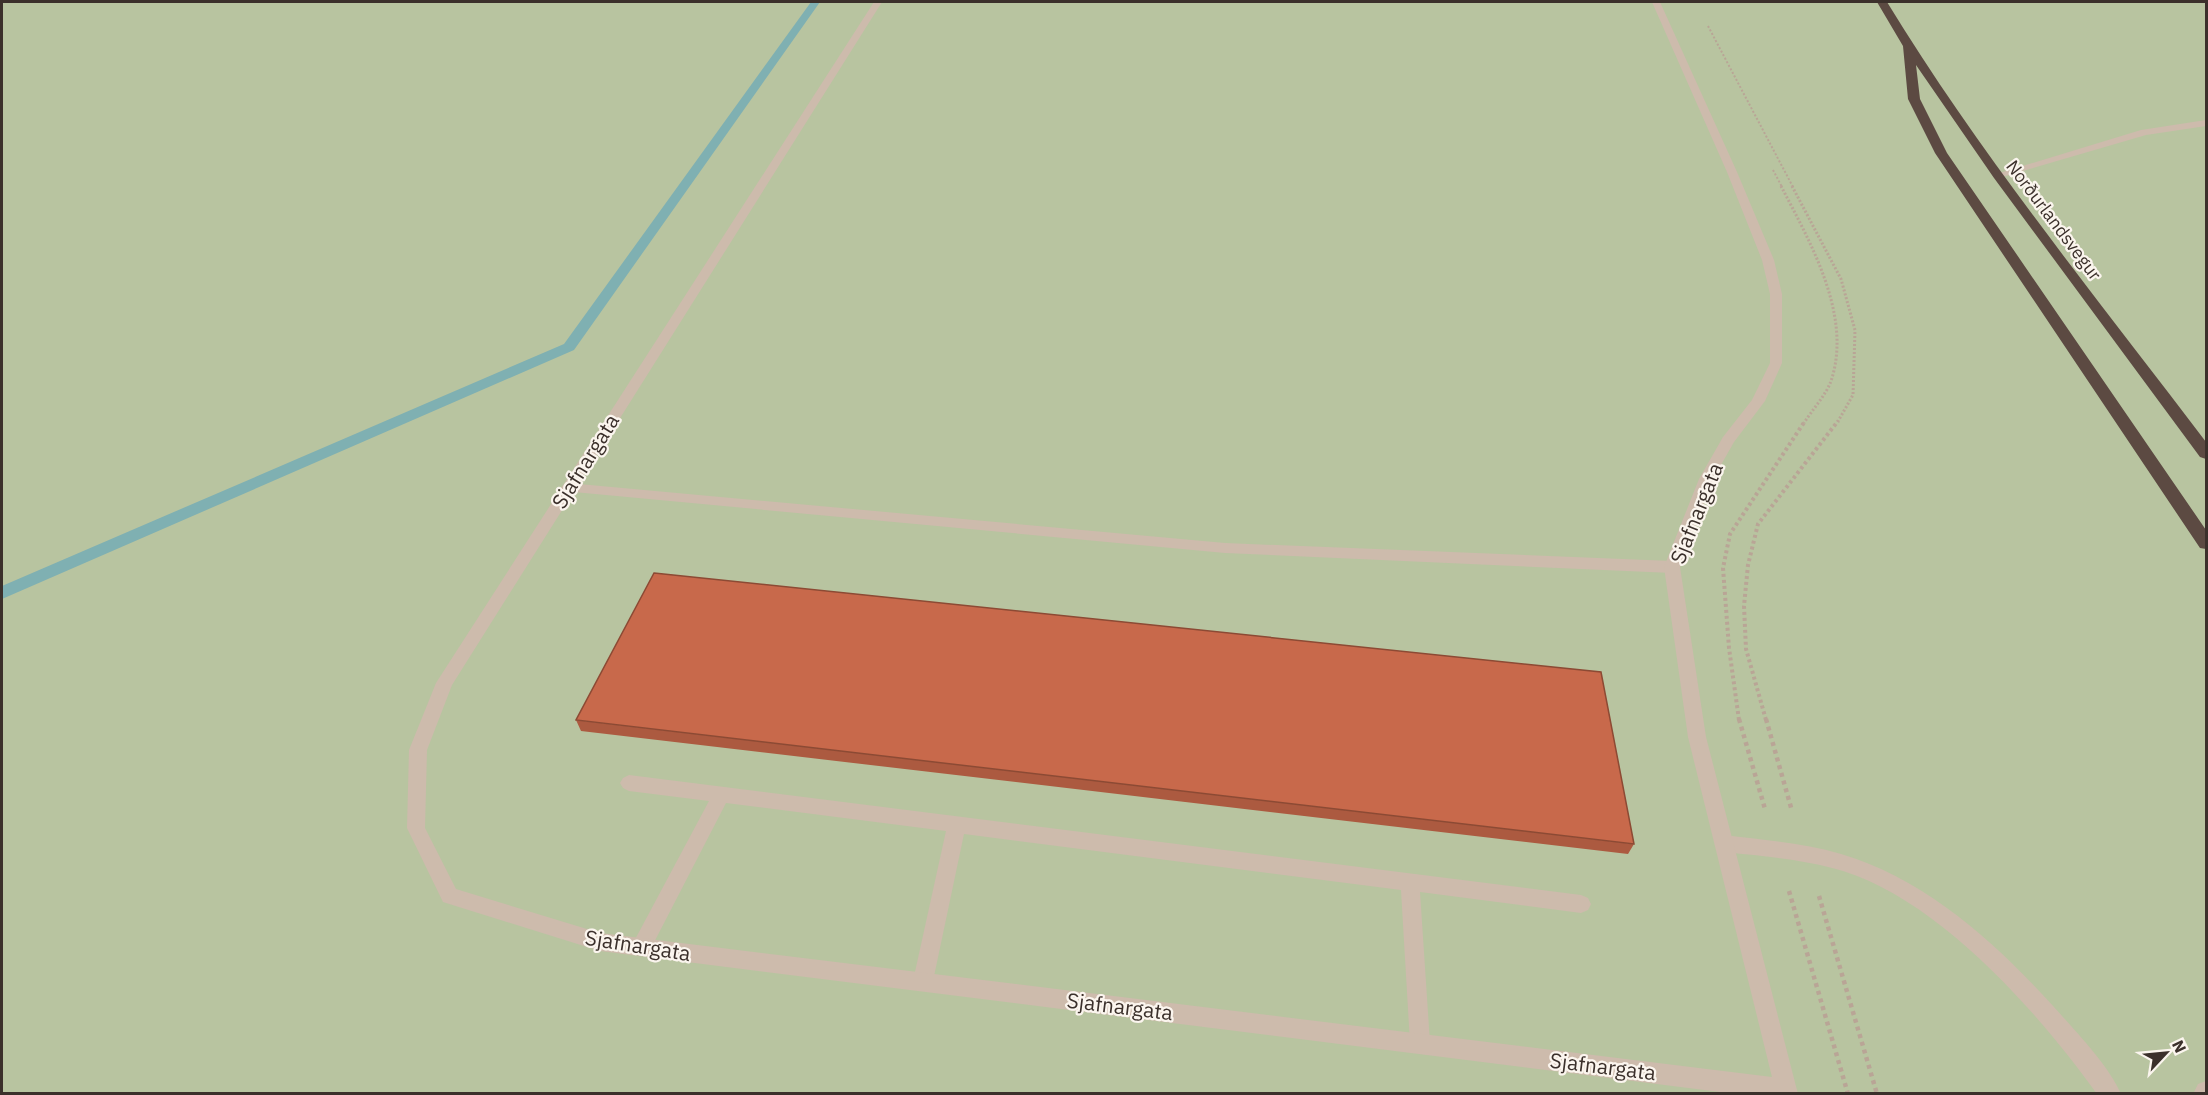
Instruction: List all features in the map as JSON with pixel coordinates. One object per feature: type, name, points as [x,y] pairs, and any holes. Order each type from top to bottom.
[{"type":"highway","name":"Norðurlandsvegur","points":[[1882,2],[1908,46],[1998,175],[2206,453]]},
{"type":"highway","points":[[1908,46],[1914,99],[1941,153],[2206,543]]},
{"type":"street","name":"Sjafnargata","points":[[878,2],[444,683],[418,750],[416,828],[450,896],[600,942],[1420,1043],[1787,1091],[1698,737],[1672,567],[1706,479],[1728,440],[1758,401],[1776,363],[1776,294],[1768,260],[1741,194],[1656,2]]},
{"type":"street","points":[[1998,175],[2145,132],[2206,123]]},
{"type":"street","points":[[568,488],[1225,549],[1672,567]]},
{"type":"street","points":[[629,783],[1581,904]]},
{"type":"street","points":[[641,947],[721,795]]},
{"type":"street","points":[[923,981],[957,825]]},
{"type":"street","points":[[1724,843],[1805,853],[1859,868],[1904,891],[1974,942],[2045,1012],[2110,1094]]},
{"type":"street","points":[[1410,882],[1420,1043]]},
{"type":"path","points":[[1706,22],[1841,279],[1855,330],[1853,395],[1834,427],[1758,524],[1748,565],[1744,606],[1746,649],[1877,1094]]},
{"type":"path","points":[[1770,164],[1808,237],[1829,288],[1838,346],[1831,382],[1792,446],[1730,534],[1723,568],[1729,648],[1739,719],[1848,1094]]},
{"type":"green space","points":[[2,2],[2206,2],[2206,1093],[2,1094]]},
{"type":"building","points":[[654,573],[1601,672],[1634,844],[576,720]]},
{"type":"waterway","points":[[2,593],[569,347],[815,2]]}]
